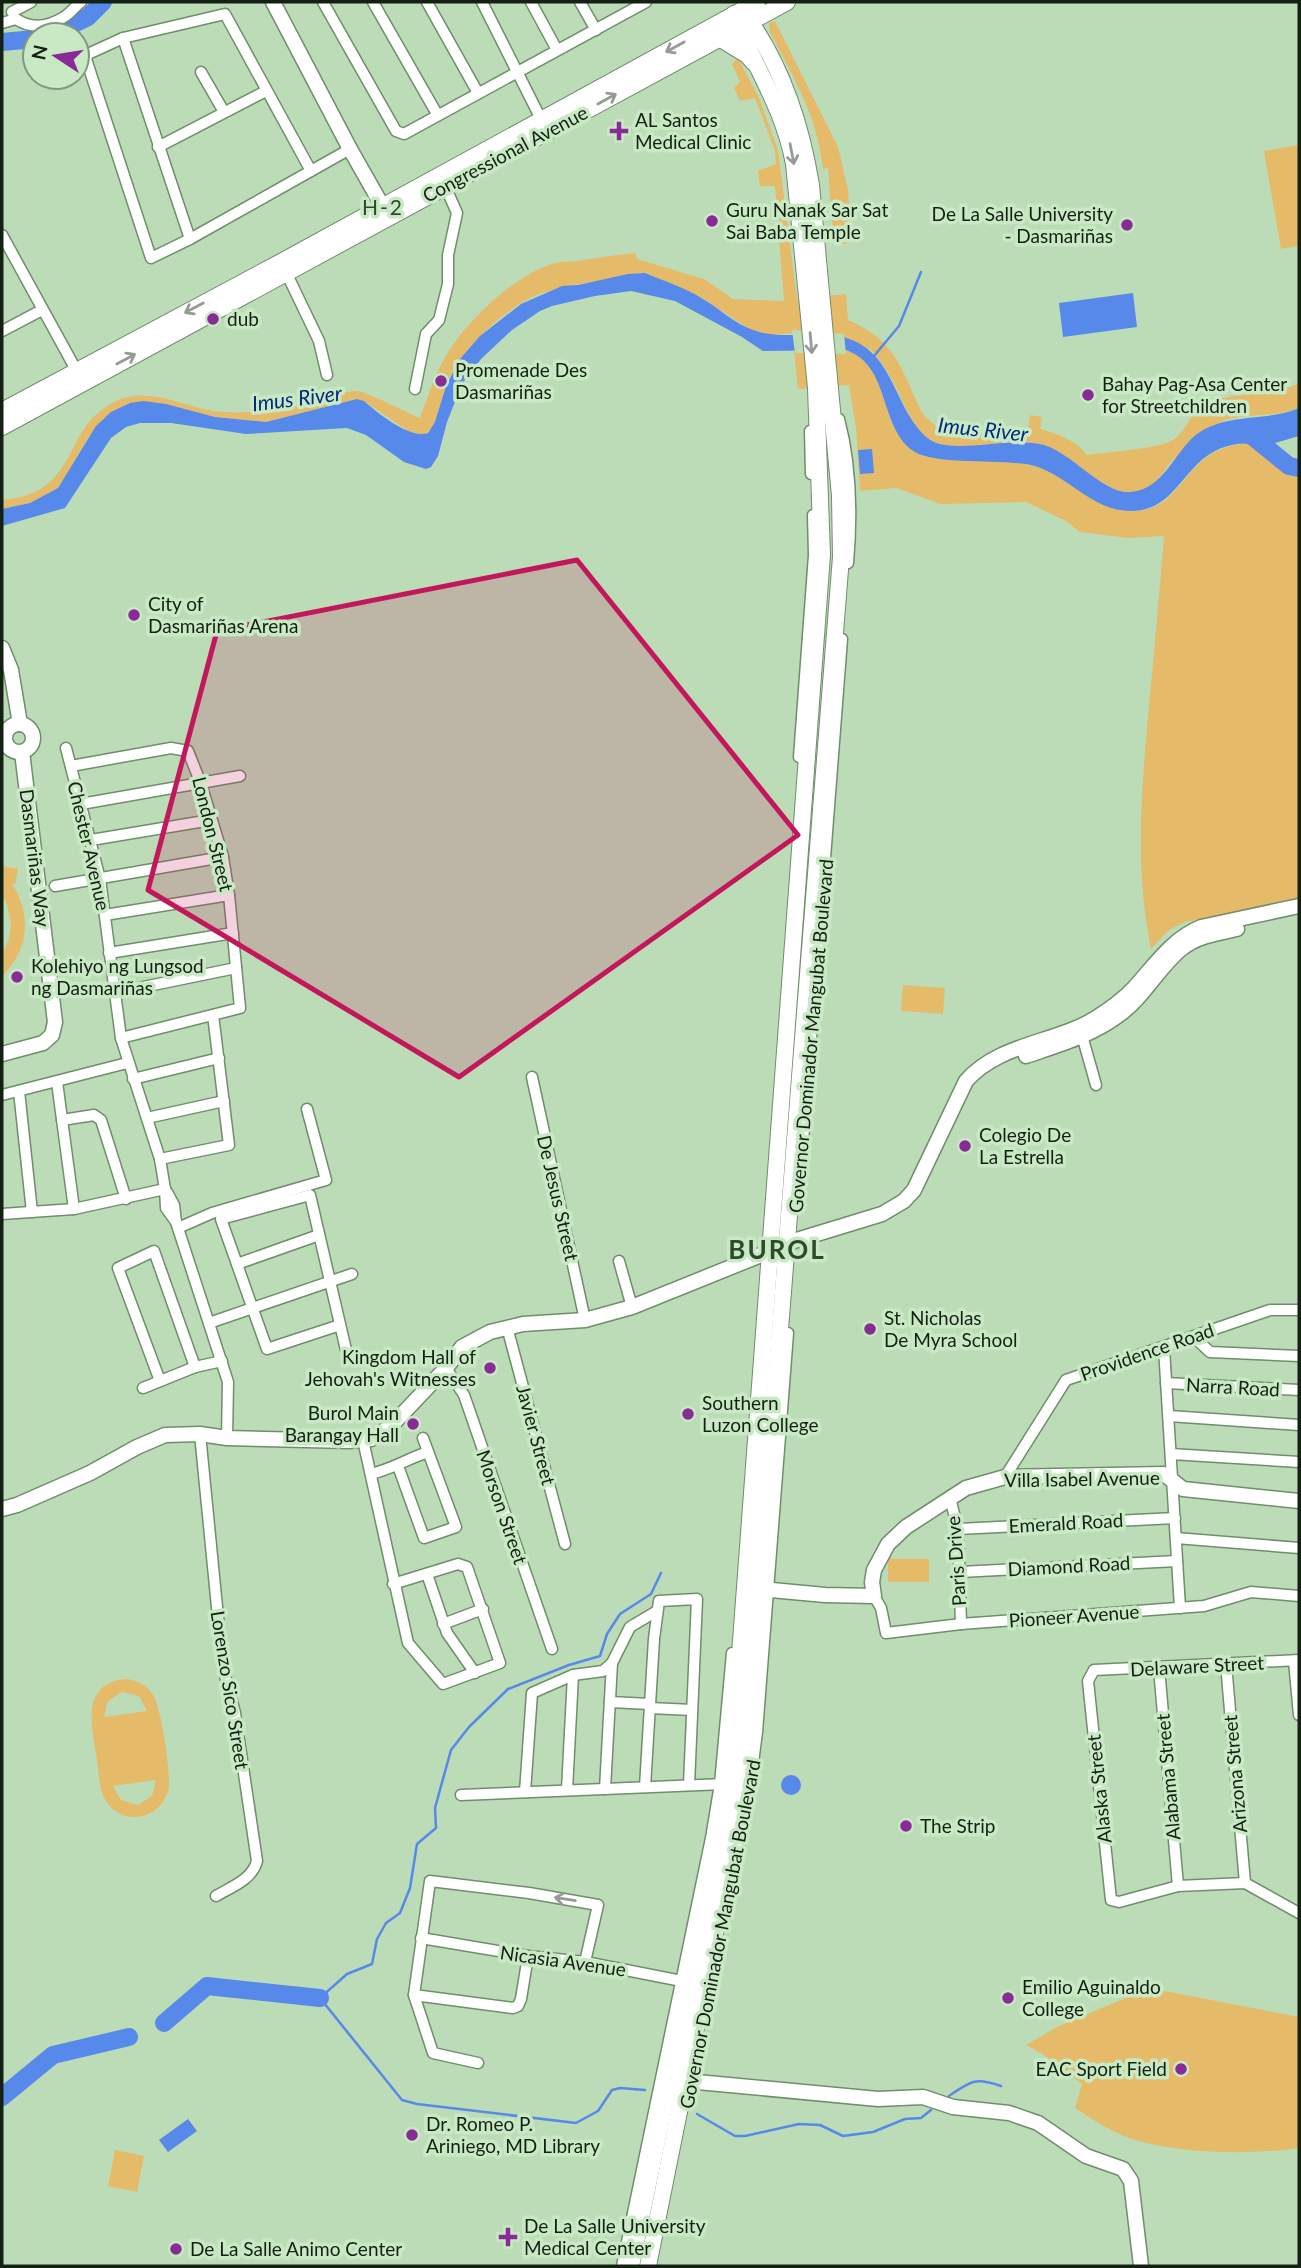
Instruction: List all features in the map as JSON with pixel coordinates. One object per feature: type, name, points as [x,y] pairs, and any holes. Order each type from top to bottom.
[{"type":"main road","name":"Congressional Avenue","points":[[386,211],[446,186],[741,11],[787,2]]},
{"type":"main road","name":"Congressional Avenue","points":[[2,411],[79,376],[547,124],[719,38],[741,11]]},
{"type":"main road","name":"Governor Dominador Mangubat Boulevard","points":[[648,2266],[692,1983],[743,1763],[760,1587],[783,1248],[822,555],[822,387],[814,298],[791,147],[777,104],[759,67],[741,11]]},
{"type":"main road","name":"Governor Dominador Mangubat Boulevard","points":[[741,11],[789,99],[804,145],[811,185],[814,298]]},
{"type":"main road","points":[[719,38],[747,55],[759,67]]},
{"type":"main road","name":"Congressional Avenue","points":[[2,427],[79,376]]},
{"type":"main road","name":"Governor Dominador Mangubat Boulevard","points":[[726,1839],[724,1784],[743,1763]]},
{"type":"main road","name":"Governor Dominador Mangubat Boulevard","points":[[631,2266],[677,2080]]},
{"type":"street","points":[[2,23],[12,11],[31,2]]},
{"type":"street","points":[[12,11],[25,25],[37,27],[65,17],[81,2]]},
{"type":"street","points":[[323,2],[396,131],[404,134],[646,2]]},
{"type":"street","points":[[373,2],[437,114]]},
{"type":"street","points":[[427,2],[478,93]]},
{"type":"street","points":[[482,2],[547,124]]},
{"type":"street","points":[[531,2],[557,50]]},
{"type":"street","points":[[580,2],[596,30]]},
{"type":"street","points":[[277,3],[350,149],[386,211]]},
{"type":"street","points":[[311,171],[225,14],[123,37],[88,54],[85,63],[148,256],[153,258],[190,239],[311,171],[350,149]]},
{"type":"street","points":[[123,37],[190,239]]},
{"type":"street","points":[[201,72],[224,112]]},
{"type":"street","points":[[159,147],[266,91]]},
{"type":"street","points":[[415,389],[426,334],[439,320],[448,284],[448,255],[457,213],[446,186]]},
{"type":"street","points":[[2,236],[79,376]]},
{"type":"street","points":[[284,268],[319,341],[327,375]]},
{"type":"street","points":[[2,331],[42,310]]},
{"type":"street","name":"Governor Dominador Mangubat Boulevard","points":[[622,2266],[677,2080],[741,1840],[743,1763],[760,1587],[783,1248],[814,555],[809,401],[822,387],[845,441],[849,557],[783,1248],[724,1784],[692,1983]]},
{"type":"street","name":"Dasmariñas Way","points":[[2,648],[11,670],[20,724],[8,729],[6,741],[10,749],[22,752],[55,1022],[52,1035],[43,1043],[2,1054]]},
{"type":"street","name":"Chester Avenue","points":[[66,748],[100,879],[114,993],[127,1063],[160,1159],[166,1208],[177,1225],[222,1360],[229,1396],[227,1437]]},
{"type":"street","name":"London Street","points":[[71,766],[171,748],[183,749],[192,756],[223,857],[240,1008],[213,1015]]},
{"type":"street","points":[[81,804],[240,776]]},
{"type":"street","points":[[91,840],[211,820]]},
{"type":"street","points":[[55,886],[223,857]]},
{"type":"street","points":[[105,915],[229,895]]},
{"type":"street","points":[[1080,1031],[1115,1005],[1176,941],[1189,932],[1201,927],[1299,906]]},
{"type":"street","points":[[2,1509],[90,1473],[165,1435],[363,1440],[377,1436],[390,1427],[446,1368],[462,1347],[490,1332],[507,1327],[585,1320],[632,1307],[783,1248],[881,1214],[904,1202],[914,1190],[966,1081],[975,1071],[1007,1054],[1080,1031],[1122,1014],[1181,949],[1192,942],[1205,936],[1299,916]]},
{"type":"street","points":[[109,953],[233,933]]},
{"type":"street","points":[[114,993],[236,968]]},
{"type":"street","points":[[121,1038],[213,1015],[229,1145],[160,1159]]},
{"type":"street","points":[[1080,1031],[1096,1085]]},
{"type":"street","points":[[132,1079],[219,1058]]},
{"type":"street","points":[[2,1096],[127,1063]]},
{"type":"street","name":"De Jesus Street","points":[[531,1077],[585,1320]]},
{"type":"street","points":[[57,1082],[74,1209]]},
{"type":"street","points":[[19,1091],[33,1212]]},
{"type":"street","points":[[147,1118],[224,1101]]},
{"type":"street","points":[[177,1225],[326,1180],[307,1109]]},
{"type":"street","points":[[62,1120],[94,1115],[101,1120],[126,1199]]},
{"type":"street","points":[[2,1214],[74,1209],[165,1189]]},
{"type":"street","points":[[340,1325],[267,1349],[221,1219],[310,1195],[346,1350]]},
{"type":"street","points":[[237,1264],[319,1235]]},
{"type":"street","points":[[160,1381],[118,1268],[154,1251],[195,1367]]},
{"type":"street","points":[[619,1261],[632,1307]]},
{"type":"street","points":[[209,1323],[352,1274]]},
{"type":"street","name":"Providence Road","points":[[1005,1477],[1066,1380],[1270,1310],[1299,1310]]},
{"type":"street","name":"Javier Street","points":[[507,1327],[565,1544]]},
{"type":"street","points":[[1194,1337],[1210,1352],[1299,1356]]},
{"type":"street","points":[[1164,1348],[1180,1608]]},
{"type":"street","points":[[142,1388],[195,1367],[222,1360]]},
{"type":"street","name":"Morson Street","points":[[446,1368],[464,1395],[552,1649]]},
{"type":"street","name":"Narra Road","points":[[1167,1383],[1299,1390]]},
{"type":"street","points":[[1168,1416],[1299,1425]]},
{"type":"street","name":"Lorenzo Sico Street","points":[[200,1434],[223,1668],[234,1713],[257,1861],[248,1877],[216,1896]]},
{"type":"street","points":[[398,1466],[424,1538],[456,1527],[424,1438]]},
{"type":"street","points":[[363,1440],[393,1584],[408,1643],[442,1684],[500,1663],[467,1567],[458,1564],[393,1584]]},
{"type":"street","points":[[371,1474],[398,1466],[402,1461],[428,1452]]},
{"type":"street","points":[[1171,1454],[1299,1462]]},
{"type":"street","name":"Villa Isabel Avenue","points":[[873,1593],[874,1570],[888,1544],[906,1527],[966,1488],[1005,1477],[1164,1474],[1183,1489],[1299,1501]]},
{"type":"street","name":"Paris Drive","points":[[950,1498],[958,1529],[961,1624]]},
{"type":"street","name":"Emerald Road","points":[[958,1529],[1175,1518]]},
{"type":"street","points":[[1176,1538],[1299,1548]]},
{"type":"street","name":"Diamond Road","points":[[960,1572],[1178,1561]]},
{"type":"street","points":[[427,1574],[447,1633],[475,1673]]},
{"type":"street","points":[[760,1587],[873,1593]]},
{"type":"street","name":"Pioneer Avenue","points":[[873,1593],[881,1608],[886,1633],[961,1624],[1180,1608],[1205,1605],[1251,1592],[1299,1596]]},
{"type":"street","points":[[645,1787],[659,1601],[697,1599],[689,1785]]},
{"type":"street","points":[[443,1624],[483,1609]]},
{"type":"street","points":[[525,1792],[531,1693],[573,1675],[603,1671],[612,1663],[630,1627],[657,1611]]},
{"type":"street","points":[[1297,1660],[1299,1715]]},
{"type":"street","name":"Delaware Street","points":[[1094,1670],[1297,1660]]},
{"type":"street","points":[[605,1789],[612,1663]]},
{"type":"street","name":"Arizona Street","points":[[1226,1664],[1245,1883]]},
{"type":"street","name":"Alabama Street","points":[[1159,1668],[1178,1886]]},
{"type":"street","name":"Alaska Street","points":[[1094,1670],[1088,1681],[1110,1896],[1114,1902],[1119,1902],[1178,1886]]},
{"type":"street","points":[[567,1790],[573,1675]]},
{"type":"street","points":[[610,1702],[692,1710]]},
{"type":"street","points":[[461,1795],[724,1784]]},
{"type":"street","points":[[478,2063],[433,2053],[414,1994],[430,1881],[598,1905],[585,1962]]},
{"type":"street","points":[[1178,1886],[1245,1883],[1299,1913]]},
{"type":"street","name":"Nicasia Avenue","points":[[421,1938],[528,1956],[585,1962],[692,1983]]},
{"type":"street","points":[[414,1994],[513,2008],[518,2006],[521,1999],[528,1956]]},
{"type":"street","points":[[677,2080],[878,2099],[923,2097],[1018,2115],[1038,2123],[1077,2151],[1123,2169],[1131,2181],[1141,2266]]},
{"type":"street","name":"Governor Dominador Mangubat Boulevard","points":[[656,2266],[677,2080]]},
{"type":"highlighted area","points":[[577,560],[798,835],[459,1077],[148,890],[217,631]]},
{"type":"shaded area","points":[[775,21],[838,147],[848,190],[851,243],[834,244],[828,168],[823,169],[810,114],[770,32],[769,23]]},
{"type":"shaded area","name":"Promenade Des Dasmariñas","points":[[738,58],[759,98],[778,150],[797,299],[846,294],[848,320],[864,328],[886,346],[902,369],[921,411],[943,430],[970,435],[985,434],[1028,428],[1030,415],[1042,417],[1040,429],[1072,442],[1087,455],[1166,443],[1183,431],[1193,414],[1203,405],[1232,396],[1278,391],[1299,383],[1299,408],[1236,418],[1216,424],[1175,458],[1152,485],[1139,491],[1121,491],[1099,481],[1065,456],[1043,445],[1016,442],[957,446],[933,441],[919,430],[890,376],[871,350],[793,333],[772,335],[750,330],[701,297],[645,273],[548,291],[505,314],[475,342],[458,363],[446,385],[436,421],[423,435],[408,431],[357,399],[266,422],[215,417],[166,404],[104,418],[89,437],[58,488],[30,503],[2,509],[2,500],[27,495],[45,486],[58,474],[84,429],[96,415],[112,403],[125,398],[151,396],[215,411],[255,412],[357,391],[420,418],[443,362],[467,327],[509,287],[541,268],[556,263],[635,253],[637,259],[704,279],[733,299],[784,301],[775,186],[760,186],[758,171],[776,164],[775,151],[755,98],[740,101],[734,88],[740,82],[732,64]]},
{"type":"shaded area","points":[[1299,145],[1299,246],[1281,249],[1264,151]]},
{"type":"shaded area","points":[[834,349],[859,356],[875,374],[898,434],[922,455],[1033,466],[1056,475],[1116,509],[1144,510],[1157,505],[1168,498],[1203,460],[1216,452],[1241,444],[1249,443],[1258,447],[1299,477],[1299,898],[1185,922],[1169,930],[1151,949],[1143,891],[1141,833],[1145,746],[1164,536],[1128,538],[1080,532],[1066,521],[1026,502],[941,504],[896,488],[860,491],[856,428],[849,385],[798,389],[794,350]]},
{"type":"shaded area","points":[[2,866],[18,869],[15,884],[12,884],[23,908],[25,932],[18,955],[2,976],[2,954],[9,939],[11,922],[2,895]]},
{"type":"shaded area","points":[[903,985],[945,988],[943,1014],[901,1011]]},
{"type":"shaded area","points":[[888,1559],[929,1559],[929,1582],[888,1582]]},
{"type":"shaded area","points":[[127,1679],[142,1684],[153,1695],[159,1712],[169,1789],[158,1807],[144,1816],[119,1813],[106,1801],[101,1787],[92,1709],[101,1688]],"holes":[[[122,1692],[139,1696],[147,1711],[104,1717],[108,1701]],[[156,1780],[152,1796],[138,1805],[121,1800],[113,1786]]]},
{"type":"shaded area","name":"EAC Sport Field","points":[[1149,1988],[1299,2017],[1299,2148],[1237,2152],[1172,2148],[1132,2139],[1075,2108],[1082,2084],[1026,2045],[1057,2027]]},
{"type":"shaded area","points":[[115,2150],[144,2156],[137,2192],[108,2186]]},
{"type":"water","points":[[645,273],[696,295],[753,330],[777,335],[840,336],[867,348],[887,372],[918,428],[939,444],[967,446],[1016,442],[1044,445],[1066,456],[1099,481],[1121,491],[1131,492],[1152,484],[1197,434],[1221,423],[1274,415],[1299,408],[1299,436],[1258,448],[1240,444],[1228,446],[1199,462],[1167,497],[1155,505],[1140,510],[1120,510],[1097,502],[1054,475],[1031,465],[938,459],[915,452],[903,442],[895,429],[871,369],[861,358],[846,350],[763,351],[675,301],[631,291],[552,306],[512,330],[481,359],[462,384],[447,422],[438,456],[431,467],[426,469],[404,462],[366,435],[347,428],[246,434],[171,423],[140,423],[126,427],[111,438],[65,508],[2,526],[2,509],[30,503],[58,488],[96,426],[111,412],[130,403],[143,401],[166,404],[215,417],[266,422],[357,399],[364,401],[403,429],[420,434],[428,433],[435,422],[446,386],[459,360],[480,336],[521,304],[562,286]]},
{"type":"water","points":[[1133,293],[1137,327],[1063,337],[1059,303]]},
{"type":"water","points":[[872,449],[874,473],[860,474],[858,450]]},
{"type":"water","points":[[787,1775],[795,1775],[801,1785],[795,1795],[787,1795],[781,1789],[781,1781]]},
{"type":"water","points":[[188,2119],[197,2131],[168,2152],[159,2140]]},
{"type":"pier","points":[[792,330],[844,334],[846,354],[795,353]]},
{"type":"waterway","points":[[80,21],[88,17],[103,2]]},
{"type":"waterway","points":[[2,42],[21,40]]},
{"type":"waterway","points":[[874,356],[899,326],[921,272]]},
{"type":"waterway","points":[[1247,432],[1289,466],[1299,468]]},
{"type":"waterway","points":[[645,2090],[612,2090],[598,2111],[576,2123],[402,2100],[320,1998],[347,1974],[372,1964],[377,1939],[386,1923],[400,1913],[410,1888],[417,1844],[436,1828],[435,1808],[451,1750],[469,1727],[508,1689],[600,1656],[607,1634],[620,1614],[651,1594],[661,1573]]},
{"type":"waterway","points":[[164,2023],[207,1986],[320,1998]]},
{"type":"waterway","points":[[2,2097],[53,2055],[129,2037]]},
{"type":"waterway","points":[[949,2096],[979,2081],[1001,2086]]},
{"type":"waterway","points":[[697,2114],[735,2136],[799,2124],[820,2125],[843,2136],[873,2132],[905,2119],[921,2118],[931,2110]]},
{"type":"place","name":"AL Santos Medical Clinic","points":[[619,131]]},
{"type":"place","name":"Guru Nanak Sar Sat Sai Baba Temple","points":[[712,221]]},
{"type":"place","name":"De La Salle University - Dasmariñas","points":[[1127,225]]},
{"type":"place","name":"dub","points":[[213,319]]},
{"type":"place","name":"Promenade Des Dasmariñas","points":[[441,381]]},
{"type":"place","name":"Bahay Pag-Asa Center for Streetchildren","points":[[1088,395]]},
{"type":"place","name":"City of Dasmariñas Arena","points":[[134,615]]},
{"type":"place","name":"Kolehiyo ng Lungsod ng Dasmariñas","points":[[17,977]]},
{"type":"place","name":"Colegio De La Estrella","points":[[965,1146]]},
{"type":"place","name":"St. Nicholas De Myra School","points":[[870,1329]]},
{"type":"place","name":"Kingdom Hall of Jehovah's Witnesses","points":[[490,1368]]},
{"type":"place","name":"Southern Luzon College","points":[[688,1414]]},
{"type":"place","name":"Burol Main Barangay Hall","points":[[413,1424]]},
{"type":"place","name":"The Strip","points":[[906,1826]]},
{"type":"place","name":"Emilio Aguinaldo College","points":[[1008,1998]]},
{"type":"place","name":"EAC Sport Field","points":[[1181,2069]]},
{"type":"place","name":"Dr. Romeo P. Ariniego, MD Library","points":[[412,2135]]},
{"type":"place","name":"De La Salle University Medical Center","points":[[508,2237]]},
{"type":"place","name":"De La Salle Animo Center","points":[[176,2249]]},
{"type":"district","name":"H-2","points":[[383,208]]},
{"type":"district","name":"BUROL","points":[[777,1250]]},
{"type":"water label","name":"Imus River","points":[[297,399]]},
{"type":"water label","name":"Imus River","points":[[983,430]]}]
